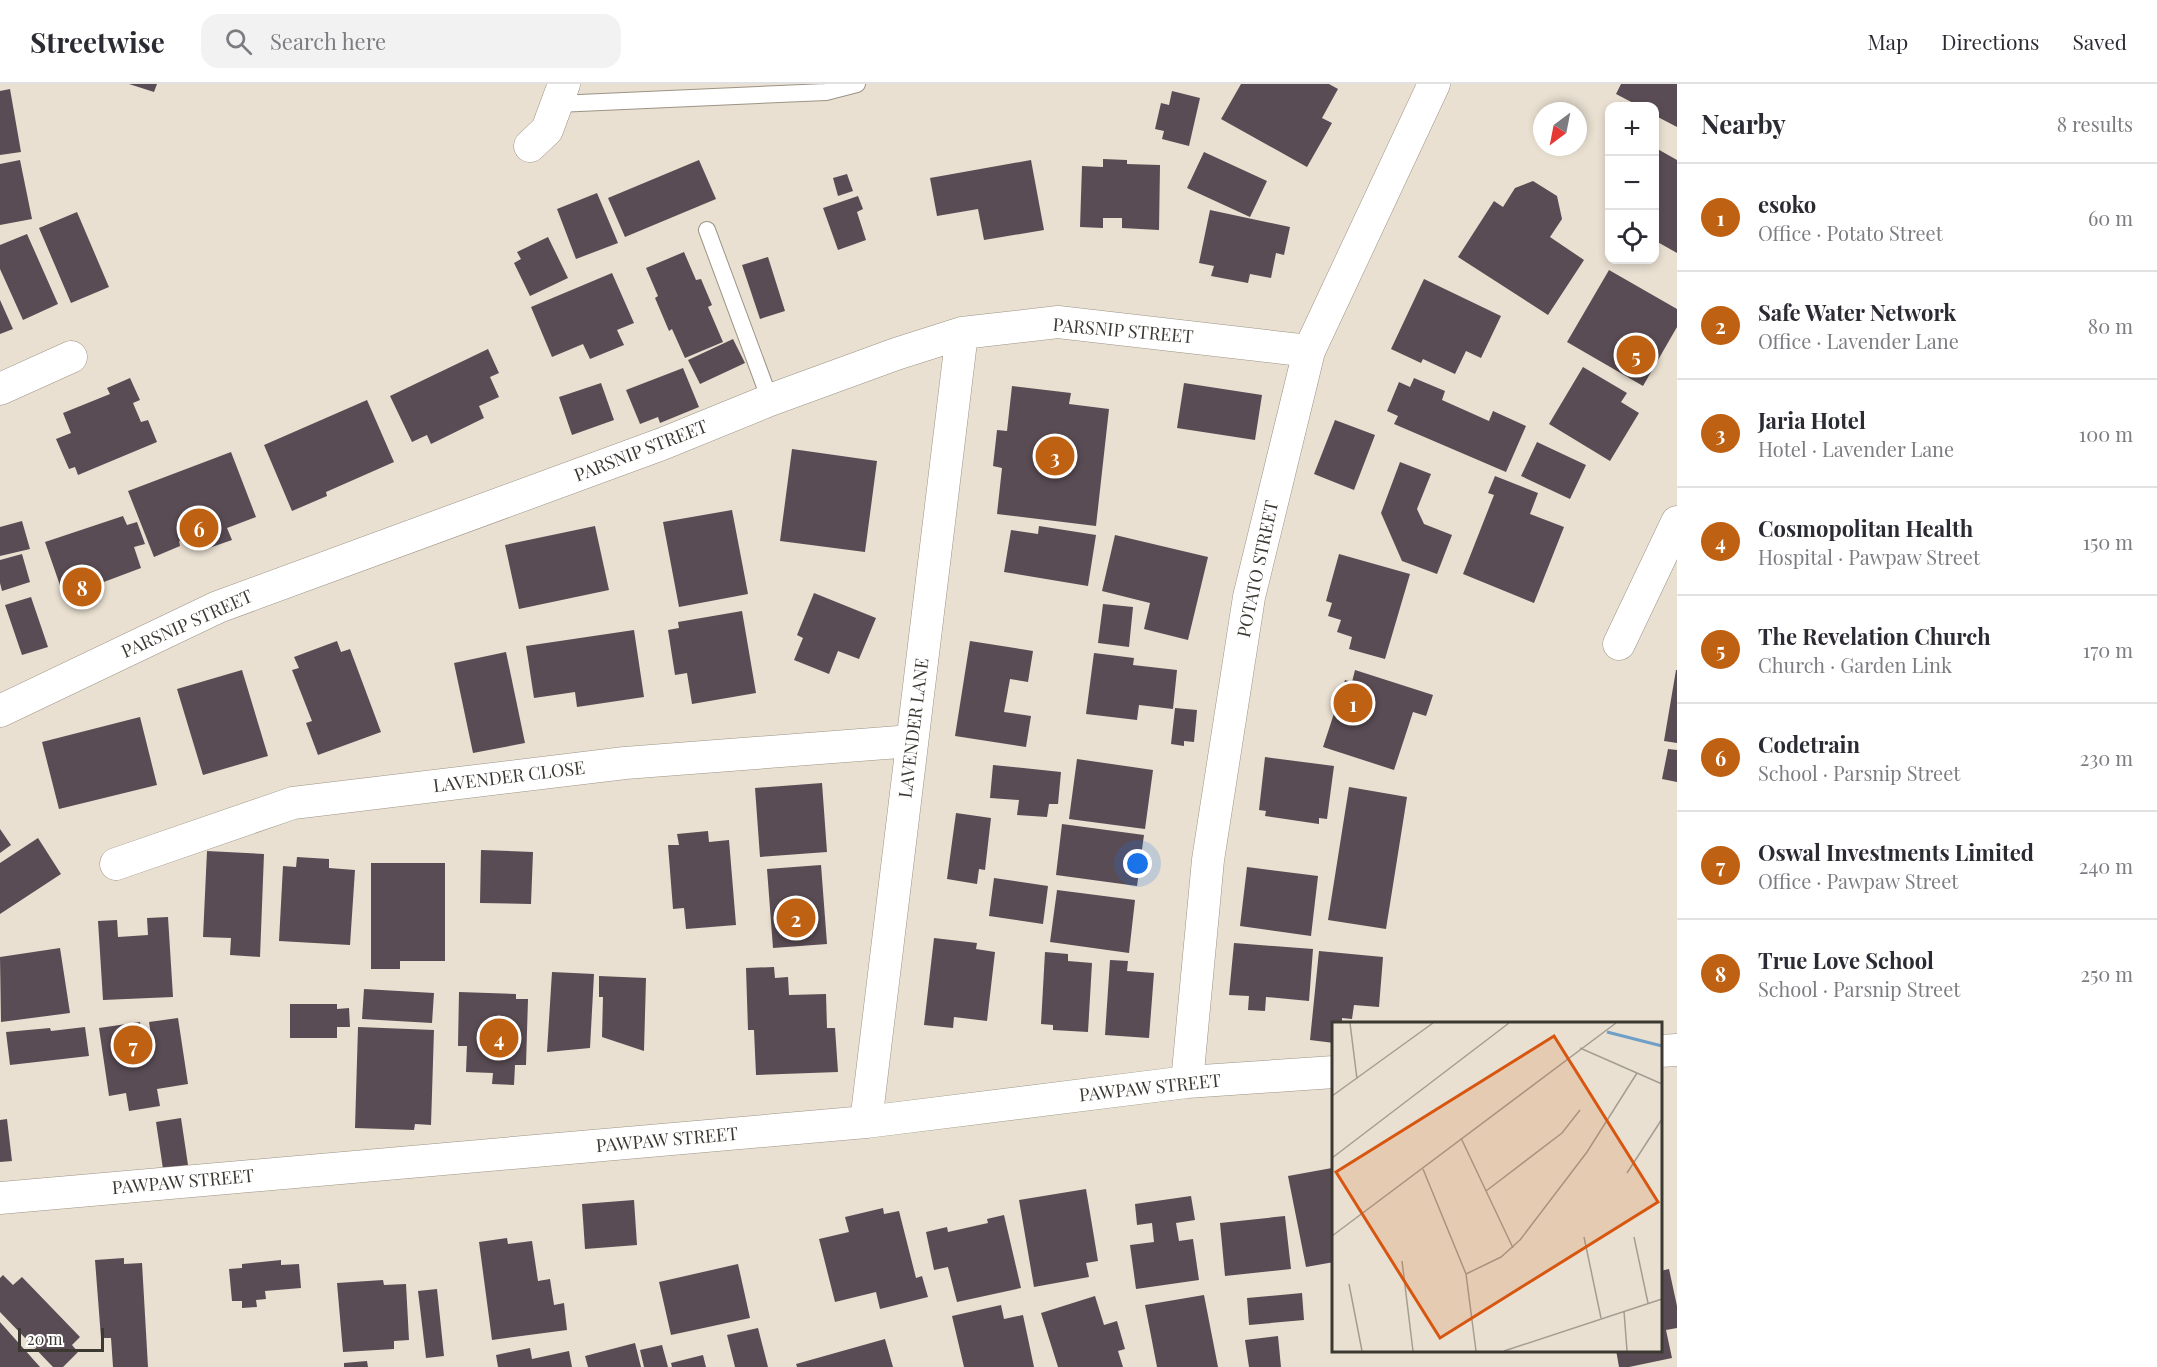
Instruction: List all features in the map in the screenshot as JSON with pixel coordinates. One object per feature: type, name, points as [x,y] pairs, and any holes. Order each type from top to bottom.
[{"type":"street","name":"POTATO STREET","points":[[1187,1082],[1208,860],[1249,597],[1310,351],[1434,84]]},
{"type":"street","points":[[530,146],[547,130],[560,94]]},
{"type":"street","name":"PARSNIP STREET","points":[[0,711],[218,607],[662,444],[770,400],[896,354],[962,333],[1058,322],[1310,351]]},
{"type":"street","name":"LAVENDER LANE","points":[[866,1122],[962,333]]},
{"type":"street","points":[[0,389],[71,357]]},
{"type":"street","points":[[1619,644],[1677,522]]},
{"type":"street","name":"LAVENDER CLOSE","points":[[116,864],[293,803],[625,763],[912,741]]},
{"type":"street","points":[[1662,1051],[1677,1050]]},
{"type":"street","name":"PAWPAW STREET","points":[[0,1198],[866,1122],[1187,1082],[1332,1072]]},
{"type":"lane","points":[[560,94],[826,92],[857,84]]},
{"type":"lane","points":[[707,230],[770,400]]},
{"type":"building","points":[[129,84],[157,84],[154,92]]},
{"type":"building","points":[[1241,84],[1329,84],[1338,89],[1322,118],[1332,123],[1307,167],[1221,119]]},
{"type":"building","points":[[1621,84],[1677,84],[1677,127],[1659,118],[1659,102],[1631,102],[1616,94]]},
{"type":"building","points":[[10,89],[21,152],[0,155],[0,91]]},
{"type":"building","points":[[1172,91],[1200,98],[1189,146],[1162,139],[1164,131],[1155,129],[1161,103],[1169,105]]},
{"type":"building","points":[[1659,150],[1677,160],[1677,253],[1659,243]]},
{"type":"building","points":[[1204,152],[1267,181],[1250,217],[1187,188]]},
{"type":"building","points":[[1103,159],[1127,160],[1127,164],[1160,165],[1159,230],[1122,228],[1122,218],[1103,218],[1103,228],[1080,227],[1082,166],[1103,167]]},
{"type":"building","points":[[20,160],[32,219],[0,225],[0,164]]},
{"type":"building","points":[[699,160],[716,199],[625,237],[608,198]]},
{"type":"building","points":[[1031,160],[1044,230],[984,240],[978,209],[937,216],[930,178]]},
{"type":"building","points":[[847,174],[853,191],[838,196],[833,178]]},
{"type":"building","points":[[1533,181],[1557,196],[1562,219],[1550,237],[1584,260],[1548,315],[1458,257],[1494,201],[1503,207],[1515,188]]},
{"type":"building","points":[[597,193],[618,243],[576,259],[557,209]]},
{"type":"building","points":[[858,196],[863,209],[857,212],[866,240],[838,250],[823,208]]},
{"type":"building","points":[[1210,210],[1290,227],[1284,255],[1276,253],[1271,278],[1250,274],[1248,283],[1211,276],[1214,266],[1199,263]]},
{"type":"building","points":[[77,212],[109,287],[71,303],[39,228]]},
{"type":"building","points":[[27,234],[58,304],[23,320],[0,269],[0,245]]},
{"type":"building","points":[[548,237],[568,278],[530,296],[514,263],[521,259],[517,252]]},
{"type":"building","points":[[684,252],[696,280],[701,279],[712,305],[708,307],[723,342],[685,358],[672,329],[669,331],[655,298],[658,296],[646,268]]},
{"type":"building","points":[[768,257],[785,311],[760,319],[742,265]]},
{"type":"building","points":[[1609,270],[1677,309],[1677,327],[1643,386],[1567,342]]},
{"type":"building","points":[[612,273],[634,323],[617,330],[624,345],[590,359],[583,344],[552,357],[531,307]]},
{"type":"building","points":[[1424,279],[1501,316],[1481,358],[1466,351],[1455,374],[1423,359],[1421,363],[1391,349]]},
{"type":"building","points":[[0,300],[13,329],[0,334]]},
{"type":"building","points":[[733,339],[745,363],[700,384],[688,360]]},
{"type":"building","points":[[488,349],[499,373],[490,377],[499,397],[479,406],[484,418],[431,444],[427,435],[412,442],[390,396]]},
{"type":"building","points":[[1583,367],[1627,393],[1621,402],[1639,413],[1610,461],[1549,424]]},
{"type":"building","points":[[683,368],[699,407],[660,423],[658,417],[640,424],[626,390]]},
{"type":"building","points":[[130,378],[140,400],[133,403],[141,422],[148,420],[157,442],[78,475],[75,467],[69,469],[56,439],[71,433],[63,413],[110,394],[107,388]]},
{"type":"building","points":[[1414,378],[1445,391],[1442,400],[1489,421],[1493,411],[1526,426],[1506,472],[1394,424],[1398,416],[1387,411],[1399,382],[1410,387]]},
{"type":"building","points":[[601,383],[614,420],[572,435],[559,397]]},
{"type":"building","points":[[1184,383],[1262,395],[1255,440],[1177,428]]},
{"type":"building","points":[[1012,386],[1071,393],[1069,404],[1109,409],[1096,526],[997,514],[1002,468],[993,466],[997,430],[1007,431]]},
{"type":"building","points":[[367,400],[394,462],[326,492],[327,496],[292,511],[264,445]]},
{"type":"building","points":[[1335,420],[1375,435],[1354,490],[1314,474]]},
{"type":"building","points":[[1537,442],[1586,465],[1570,499],[1521,476]]},
{"type":"building","points":[[792,449],[877,461],[865,552],[780,541]]},
{"type":"building","points":[[231,452],[256,517],[227,528],[232,540],[209,548],[202,532],[179,541],[180,546],[154,557],[128,491]]},
{"type":"building","points":[[1400,462],[1431,474],[1417,509],[1424,524],[1452,535],[1437,574],[1402,561],[1381,513]]},
{"type":"building","points":[[1495,476],[1538,493],[1530,514],[1564,527],[1534,603],[1463,574],[1494,495],[1488,493]]},
{"type":"building","points":[[732,510],[748,594],[679,607],[663,522]]},
{"type":"building","points":[[123,516],[127,525],[137,522],[145,544],[134,547],[141,568],[64,597],[45,542]]},
{"type":"building","points":[[22,521],[30,549],[0,556],[0,527]]},
{"type":"building","points":[[595,526],[609,590],[519,609],[505,545]]},
{"type":"building","points":[[1039,526],[1096,535],[1088,586],[1004,572],[1011,530],[1038,534]]},
{"type":"building","points":[[1115,535],[1208,557],[1188,640],[1144,629],[1150,603],[1102,591]]},
{"type":"building","points":[[22,554],[30,582],[2,591],[0,560]]},
{"type":"building","points":[[1339,554],[1410,574],[1385,659],[1349,649],[1352,637],[1337,632],[1341,620],[1328,616],[1332,603],[1326,601]]},
{"type":"building","points":[[814,593],[876,618],[859,659],[838,651],[829,674],[794,660],[803,638],[797,635]]},
{"type":"building","points":[[31,597],[48,647],[22,655],[5,605]]},
{"type":"building","points":[[1103,604],[1133,607],[1129,647],[1098,643]]},
{"type":"building","points":[[742,611],[756,693],[692,704],[687,673],[675,675],[668,630],[679,628],[678,622]]},
{"type":"building","points":[[634,630],[644,697],[577,707],[575,692],[534,698],[526,646]]},
{"type":"building","points":[[337,641],[341,652],[350,649],[381,732],[318,755],[306,723],[312,721],[292,670],[299,668],[294,657]]},
{"type":"building","points":[[970,641],[1033,651],[1028,682],[1010,679],[1004,712],[1031,716],[1026,747],[955,736]]},
{"type":"building","points":[[506,652],[525,743],[473,753],[454,663]]},
{"type":"building","points":[[1094,653],[1134,658],[1133,665],[1177,670],[1173,709],[1139,705],[1137,720],[1086,714]]},
{"type":"building","points":[[242,670],[268,756],[203,775],[177,689]]},
{"type":"building","points":[[1355,670],[1433,695],[1426,716],[1413,712],[1394,770],[1323,747],[1345,680],[1352,682]]},
{"type":"building","points":[[1677,670],[1677,743],[1664,741]]},
{"type":"building","points":[[1175,708],[1197,710],[1194,742],[1184,741],[1184,746],[1171,744]]},
{"type":"building","points":[[140,717],[157,785],[59,809],[42,742]]},
{"type":"building","points":[[1668,749],[1677,750],[1677,782],[1662,779]]},
{"type":"building","points":[[1265,757],[1334,766],[1327,819],[1319,818],[1319,824],[1265,816],[1266,811],[1259,810]]},
{"type":"building","points":[[1077,759],[1153,770],[1145,829],[1069,819]]},
{"type":"building","points":[[993,765],[1061,772],[1058,804],[1049,804],[1047,817],[1017,815],[1019,800],[990,798]]},
{"type":"building","points":[[822,783],[827,852],[760,857],[755,788]]},
{"type":"building","points":[[1349,787],[1407,797],[1386,929],[1328,920]]},
{"type":"building","points":[[956,813],[991,818],[985,870],[979,869],[977,884],[947,879]]},
{"type":"building","points":[[1062,824],[1144,835],[1137,886],[1056,875]]},
{"type":"building","points":[[0,829],[11,845],[0,853]]},
{"type":"building","points":[[708,831],[709,842],[729,840],[736,925],[686,929],[684,908],[673,909],[668,845],[679,845],[677,834]]},
{"type":"building","points":[[38,838],[61,874],[0,914],[0,863]]},
{"type":"building","points":[[481,850],[533,852],[531,904],[480,903]]},
{"type":"building","points":[[207,851],[264,854],[260,957],[230,955],[231,938],[203,937]]},
{"type":"building","points":[[297,857],[329,859],[329,868],[355,870],[350,945],[279,941],[283,866],[296,867]]},
{"type":"building","points":[[371,863],[445,863],[445,961],[400,961],[400,969],[371,969]]},
{"type":"building","points":[[821,865],[827,944],[773,948],[767,869]]},
{"type":"building","points":[[1247,867],[1318,876],[1311,936],[1240,926]]},
{"type":"building","points":[[994,878],[1048,886],[1043,924],[989,916]]},
{"type":"building","points":[[1057,890],[1135,900],[1129,953],[1050,942]]},
{"type":"building","points":[[168,917],[173,997],[103,1000],[98,921],[117,920],[118,937],[148,935],[147,918]]},
{"type":"building","points":[[934,938],[977,943],[976,949],[995,952],[987,1021],[954,1017],[953,1028],[924,1025]]},
{"type":"building","points":[[1234,943],[1313,949],[1309,1001],[1266,997],[1265,1011],[1248,1010],[1249,996],[1229,995]]},
{"type":"building","points":[[60,948],[70,1013],[1,1022],[0,957]]},
{"type":"building","points":[[1319,951],[1383,957],[1379,1007],[1354,1005],[1352,1019],[1342,1018],[1342,1022],[1332,1022],[1332,1043],[1310,1040]]},
{"type":"building","points":[[1045,952],[1068,954],[1068,961],[1092,963],[1088,1032],[1053,1030],[1053,1025],[1041,1024]]},
{"type":"building","points":[[1110,960],[1128,961],[1127,971],[1154,973],[1149,1038],[1105,1035]]},
{"type":"building","points":[[774,967],[775,978],[788,977],[789,995],[826,994],[827,1028],[835,1028],[838,1072],[756,1075],[754,1030],[748,1030],[746,968]]},
{"type":"building","points":[[552,972],[594,974],[590,1048],[547,1052]]},
{"type":"building","points":[[599,976],[646,978],[644,1051],[602,1037],[603,997],[599,997]]},
{"type":"building","points":[[364,989],[434,993],[432,1023],[362,1019]]},
{"type":"building","points":[[459,992],[516,994],[516,999],[528,999],[526,1065],[515,1065],[514,1085],[492,1084],[493,1073],[466,1072],[467,1046],[458,1046]]},
{"type":"building","points":[[290,1004],[337,1004],[337,1009],[349,1008],[350,1027],[337,1027],[337,1038],[290,1038]]},
{"type":"building","points":[[178,1018],[188,1084],[157,1089],[160,1106],[129,1111],[126,1093],[109,1096],[99,1028],[140,1022],[144,1050],[153,1049],[149,1022]]},
{"type":"building","points":[[85,1027],[89,1056],[10,1065],[6,1032],[50,1028],[51,1031]]},
{"type":"building","points":[[358,1027],[434,1030],[431,1125],[415,1124],[414,1130],[355,1128]]},
{"type":"building","points":[[181,1118],[188,1165],[163,1169],[156,1122]]},
{"type":"building","points":[[7,1119],[12,1161],[0,1162],[0,1120]]},
{"type":"building","points":[[1332,1168],[1332,1262],[1306,1267],[1288,1176]]},
{"type":"building","points":[[1086,1189],[1098,1261],[1086,1263],[1089,1277],[1034,1287],[1019,1200]]},
{"type":"building","points":[[1191,1196],[1195,1220],[1176,1223],[1179,1241],[1193,1239],[1199,1280],[1136,1289],[1130,1245],[1154,1242],[1152,1223],[1137,1225],[1135,1204]]},
{"type":"building","points":[[634,1200],[637,1245],[585,1249],[582,1204]]},
{"type":"building","points":[[883,1208],[884,1214],[899,1211],[916,1278],[922,1276],[928,1297],[880,1309],[876,1292],[835,1302],[819,1239],[849,1232],[845,1217]]},
{"type":"building","points":[[1004,1215],[1021,1288],[957,1302],[948,1267],[934,1270],[926,1232],[947,1227],[948,1232],[988,1223],[987,1219]]},
{"type":"building","points":[[1285,1216],[1291,1269],[1225,1276],[1220,1223]]},
{"type":"building","points":[[507,1238],[508,1244],[532,1241],[538,1281],[550,1279],[554,1305],[564,1303],[567,1330],[492,1340],[479,1242]]},
{"type":"building","points":[[124,1258],[124,1264],[142,1263],[148,1367],[113,1367],[111,1338],[101,1338],[95,1260]]},
{"type":"building","points":[[281,1260],[281,1265],[299,1264],[301,1288],[265,1291],[266,1299],[256,1300],[257,1307],[242,1308],[242,1301],[232,1301],[229,1269],[242,1268],[242,1264]]},
{"type":"building","points":[[738,1264],[750,1318],[671,1335],[659,1282]]},
{"type":"building","points":[[1669,1269],[1677,1306],[1677,1328],[1666,1330],[1672,1358],[1619,1367],[1616,1352],[1662,1352],[1662,1271]]},
{"type":"building","points":[[3,1275],[13,1285],[22,1277],[80,1337],[72,1345],[78,1352],[63,1367],[53,1367],[0,1312],[0,1278]]},
{"type":"building","points":[[383,1280],[384,1285],[406,1284],[409,1340],[394,1341],[394,1349],[343,1352],[337,1283]]},
{"type":"building","points":[[437,1289],[444,1356],[426,1358],[418,1291]]},
{"type":"building","points":[[1302,1293],[1304,1320],[1249,1325],[1247,1298]]},
{"type":"building","points":[[1204,1295],[1218,1367],[1157,1367],[1145,1305]]},
{"type":"building","points":[[1095,1296],[1104,1325],[1117,1321],[1125,1349],[1118,1351],[1123,1367],[1058,1367],[1041,1313]]},
{"type":"building","points":[[1001,1305],[1004,1319],[1023,1315],[1034,1367],[964,1367],[952,1316]]},
{"type":"building","points":[[0,1322],[40,1367],[0,1367]]},
{"type":"building","points":[[758,1328],[768,1367],[735,1367],[727,1335]]},
{"type":"building","points":[[1278,1336],[1281,1367],[1249,1367],[1245,1340]]},
{"type":"building","points":[[885,1339],[893,1367],[797,1367],[796,1364]]},
{"type":"building","points":[[635,1343],[641,1367],[588,1367],[585,1356]]},
{"type":"building","points":[[662,1345],[668,1367],[644,1367],[640,1350]]},
{"type":"building","points":[[530,1348],[532,1359],[569,1351],[572,1367],[498,1367],[496,1355]]},
{"type":"building","points":[[703,1355],[706,1367],[672,1367],[671,1363]]},
{"type":"building","points":[[367,1361],[368,1367],[344,1367],[344,1363]]},
{"type":"place","name":"The Revelation Church","points":[[1636,355]]},
{"type":"place","name":"Jaria Hotel","points":[[1055,456]]},
{"type":"place","name":"Codetrain","points":[[199,528]]},
{"type":"place","name":"True Love School","points":[[82,587]]},
{"type":"place","name":"esoko","points":[[1353,703]]},
{"type":"place","name":"Safe Water Network","points":[[796,918]]},
{"type":"place","name":"Cosmopolitan Health","points":[[499,1038]]},
{"type":"place","name":"Oswal Investments Limited","points":[[133,1045]]}]
